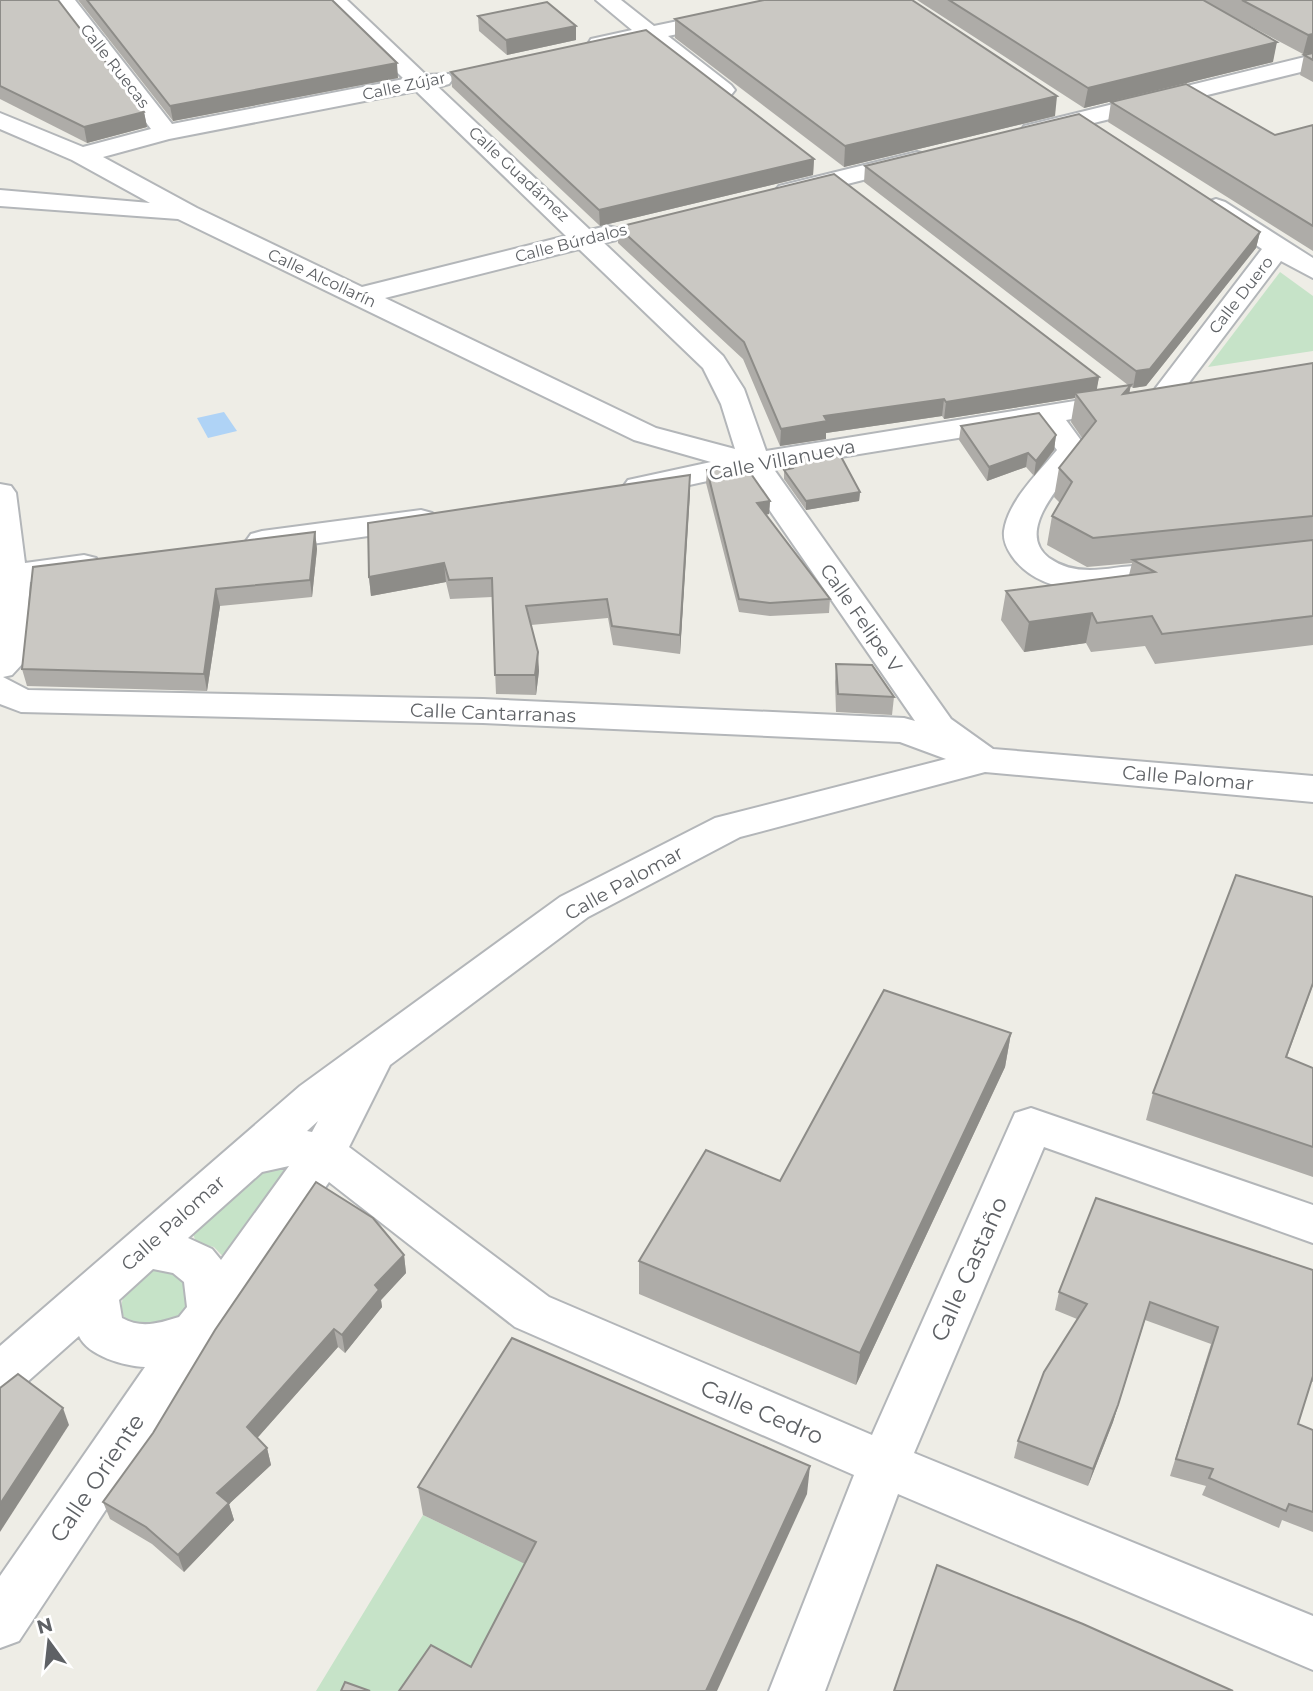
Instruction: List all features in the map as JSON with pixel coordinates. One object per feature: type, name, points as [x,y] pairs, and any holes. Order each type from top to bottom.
[{"type":"street","name":"Calle Ruecas","points":[[64,0],[166,132]]},
{"type":"street","name":"Calle Guadámez","points":[[334,0],[588,239],[729,380],[753,462]]},
{"type":"street","points":[[607,0],[740,103]]},
{"type":"street","points":[[579,48],[809,0]]},
{"type":"street","points":[[1266,47],[1307,64]]},
{"type":"street","points":[[1005,138],[1307,64]]},
{"type":"street","name":"Calle Zújar","points":[[80,155],[166,132],[461,74]]},
{"type":"street","points":[[1059,104],[1107,135]]},
{"type":"street","name":"Calle Alcollarín","points":[[0,120],[80,155],[188,214],[645,434],[690,448],[753,462]]},
{"type":"street","points":[[764,196],[940,153]]},
{"type":"street","points":[[815,162],[860,199]]},
{"type":"street","name":"Calle Duero","points":[[1165,395],[1293,250],[1198,195]]},
{"type":"street","points":[[0,198],[188,214]]},
{"type":"street","name":"Calle Búrdalos","points":[[360,296],[628,229]]},
{"type":"street","points":[[1293,250],[1313,270]]},
{"type":"street","points":[[1096,378],[1126,401]]},
{"type":"street","name":"Calle Villanueva","points":[[608,492],[658,484],[753,462],[1202,389]]},
{"type":"street","points":[[1047,416],[1073,450],[1026,513],[1019,533],[1025,553],[1042,569],[1074,580],[1176,572]]},
{"type":"street","points":[[645,434],[660,453],[663,468],[658,484]]},
{"type":"street","name":"Calle Felipe V","points":[[753,462],[938,727],[984,760]]},
{"type":"street","points":[[0,493],[9,564],[6,575],[7,662],[0,667]]},
{"type":"street","points":[[229,546],[446,516]]},
{"type":"street","points":[[6,575],[120,560]]},
{"type":"street","name":"Calle Cantarranas","points":[[0,688],[21,701],[483,712],[904,730],[984,760]]},
{"type":"street","name":"Calle Palomar","points":[[0,1376],[242,1161],[315,1098],[375,1052],[574,907],[728,827],[910,782],[984,760],[1313,789]]},
{"type":"street","name":"Calle Oriente","points":[[0,1622],[203,1322],[324,1153],[375,1052]]},
{"type":"street","name":"Calle Castaño","points":[[797,1691],[884,1464],[1031,1125],[1313,1224]]},
{"type":"street","name":"Calle Cedro","points":[[242,1161],[282,1147],[303,1147],[324,1153],[532,1312],[884,1464],[1313,1643]]},
{"type":"street","points":[[94,1293],[100,1331],[122,1345],[145,1347],[203,1322],[210,1283],[201,1266],[182,1255],[145,1248]]},
{"type":"green space","points":[[1280,272],[1313,296],[1313,351],[1208,367]]},
{"type":"green space","points":[[305,1153],[233,1267],[214,1247],[196,1243],[193,1233],[235,1181]]},
{"type":"green space","points":[[166,1266],[200,1289],[177,1329],[128,1325],[122,1304],[129,1287],[145,1274]]},
{"type":"green space","points":[[423,1515],[500,1552],[543,1562],[476,1691],[316,1691]]},
{"type":"water","points":[[224,412],[237,431],[208,438],[197,418]]},
{"type":"building","points":[[0,0],[58,0],[144,112],[84,127],[0,86]]},
{"type":"building","points":[[87,0],[332,0],[397,63],[170,106]]},
{"type":"building","points":[[764,0],[912,0],[1057,96],[845,146],[675,19]]},
{"type":"building","points":[[949,0],[1203,0],[1277,42],[1088,88]]},
{"type":"building","points":[[1242,0],[1313,0],[1313,34],[1308,35]]},
{"type":"building","points":[[547,2],[576,26],[506,40],[478,16]]},
{"type":"building","points":[[646,30],[814,159],[599,210],[451,72]]},
{"type":"building","points":[[1313,53],[1313,60],[1304,55]]},
{"type":"building","points":[[1186,84],[1275,135],[1313,125],[1313,226],[1111,102]]},
{"type":"building","points":[[1079,114],[1260,232],[1150,369],[1136,371],[865,166]]},
{"type":"building","points":[[834,174],[1099,377],[946,402],[944,399],[824,416],[827,421],[781,429],[744,342],[618,227]]},
{"type":"building","points":[[1313,363],[1313,516],[1093,538],[1052,516],[1072,482],[1059,468],[1096,421],[1075,393],[1131,385],[1123,394]]},
{"type":"building","points":[[1039,413],[1056,435],[1036,461],[1028,453],[989,467],[961,426]]},
{"type":"building","points":[[838,451],[860,492],[806,501],[784,470],[793,468],[789,459]]},
{"type":"building","points":[[727,466],[733,473],[749,471],[770,501],[757,503],[830,599],[770,603],[739,599],[707,470]]},
{"type":"building","points":[[690,475],[680,635],[612,626],[607,599],[526,606],[538,652],[535,675],[495,675],[492,578],[449,580],[444,563],[369,577],[368,523]]},
{"type":"building","points":[[315,532],[310,580],[216,589],[204,674],[22,669],[33,567]]},
{"type":"building","points":[[1313,540],[1313,616],[1162,634],[1152,616],[1097,623],[1092,613],[1029,622],[1006,591],[1155,572],[1133,560]]},
{"type":"building","points":[[836,664],[872,665],[894,697],[838,694]]},
{"type":"building","points":[[1236,875],[1313,897],[1313,983],[1286,1057],[1313,1068],[1313,1147],[1153,1093]]},
{"type":"building","points":[[884,990],[1011,1033],[860,1353],[639,1261],[706,1150],[780,1181]]},
{"type":"building","points":[[316,1182],[373,1218],[404,1255],[375,1285],[379,1290],[342,1335],[334,1329],[247,1427],[267,1448],[217,1493],[229,1503],[178,1555],[146,1527],[103,1502],[153,1433],[215,1330]]},
{"type":"building","points":[[1096,1198],[1313,1270],[1313,1376],[1298,1424],[1313,1430],[1313,1512],[1289,1504],[1286,1511],[1209,1478],[1213,1469],[1176,1459],[1218,1327],[1150,1302],[1118,1405],[1093,1469],[1018,1441],[1044,1372],[1087,1304],[1059,1292]]},
{"type":"building","points":[[512,1338],[810,1466],[706,1691],[399,1691],[431,1645],[471,1667],[536,1542],[418,1487]]},
{"type":"building","points":[[18,1374],[63,1408],[0,1504],[0,1388]]},
{"type":"building","points":[[937,1565],[1083,1624],[1233,1691],[894,1691]]},
{"type":"building","points":[[345,1682],[370,1691],[341,1691]]}]
